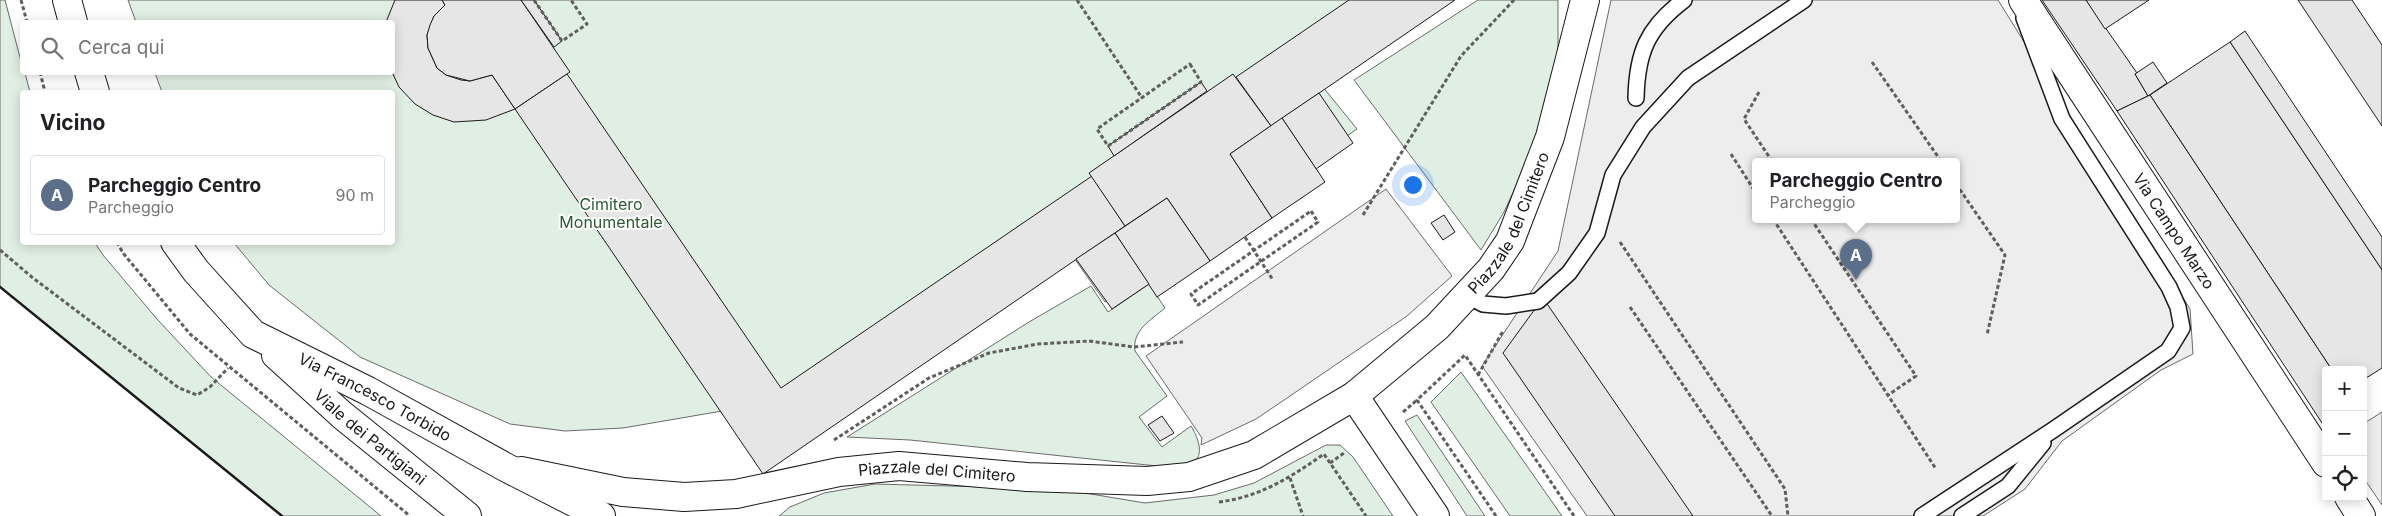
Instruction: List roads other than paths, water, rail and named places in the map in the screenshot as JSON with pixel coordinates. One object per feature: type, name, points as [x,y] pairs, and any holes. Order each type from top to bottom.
[{"type":"street","points":[[67,0],[72,20]]},
{"type":"street","name":"Piazzale del Cimitero","points":[[505,467],[622,492],[684,496],[736,494],[840,472],[899,466],[1027,477],[1147,481],[1189,477],[1254,455],[1354,396],[1438,327],[1491,269],[1510,241],[1550,137],[1585,0]]},
{"type":"street","name":"Via Campo Marzo","points":[[2023,0],[2322,457]]},
{"type":"street","points":[[90,75],[95,90]]},
{"type":"street","name":"Via Francesco Torbido","points":[[177,245],[196,272],[253,334],[368,391],[505,467],[601,516]]},
{"type":"street","name":"Viale dei Partigiani","points":[[253,334],[342,415],[467,516]]},
{"type":"street","points":[[1354,396],[1435,516]]},
{"type":"street","points":[[2352,501],[2361,516]]},
{"type":"lane","points":[[1636,98],[1636,70],[1646,40],[1670,10],[1684,0]]},
{"type":"lane","points":[[1468,296],[1483,304],[1506,306],[1538,301],[1568,272],[1597,233],[1613,175],[1643,127],[1688,78],[1804,0]]},
{"type":"lane","points":[[1922,516],[2054,430],[2168,351],[2182,328],[2178,306],[2169,287],[2062,119],[2017,0]]},
{"type":"lane","points":[[1962,516],[2008,486],[2054,430]]},
{"type":"place","name":"Parcheggio Centro","points":[[1856,280]]},
{"type":"park label","name":"Cimitero Monumentale","points":[[611,213]]}]
